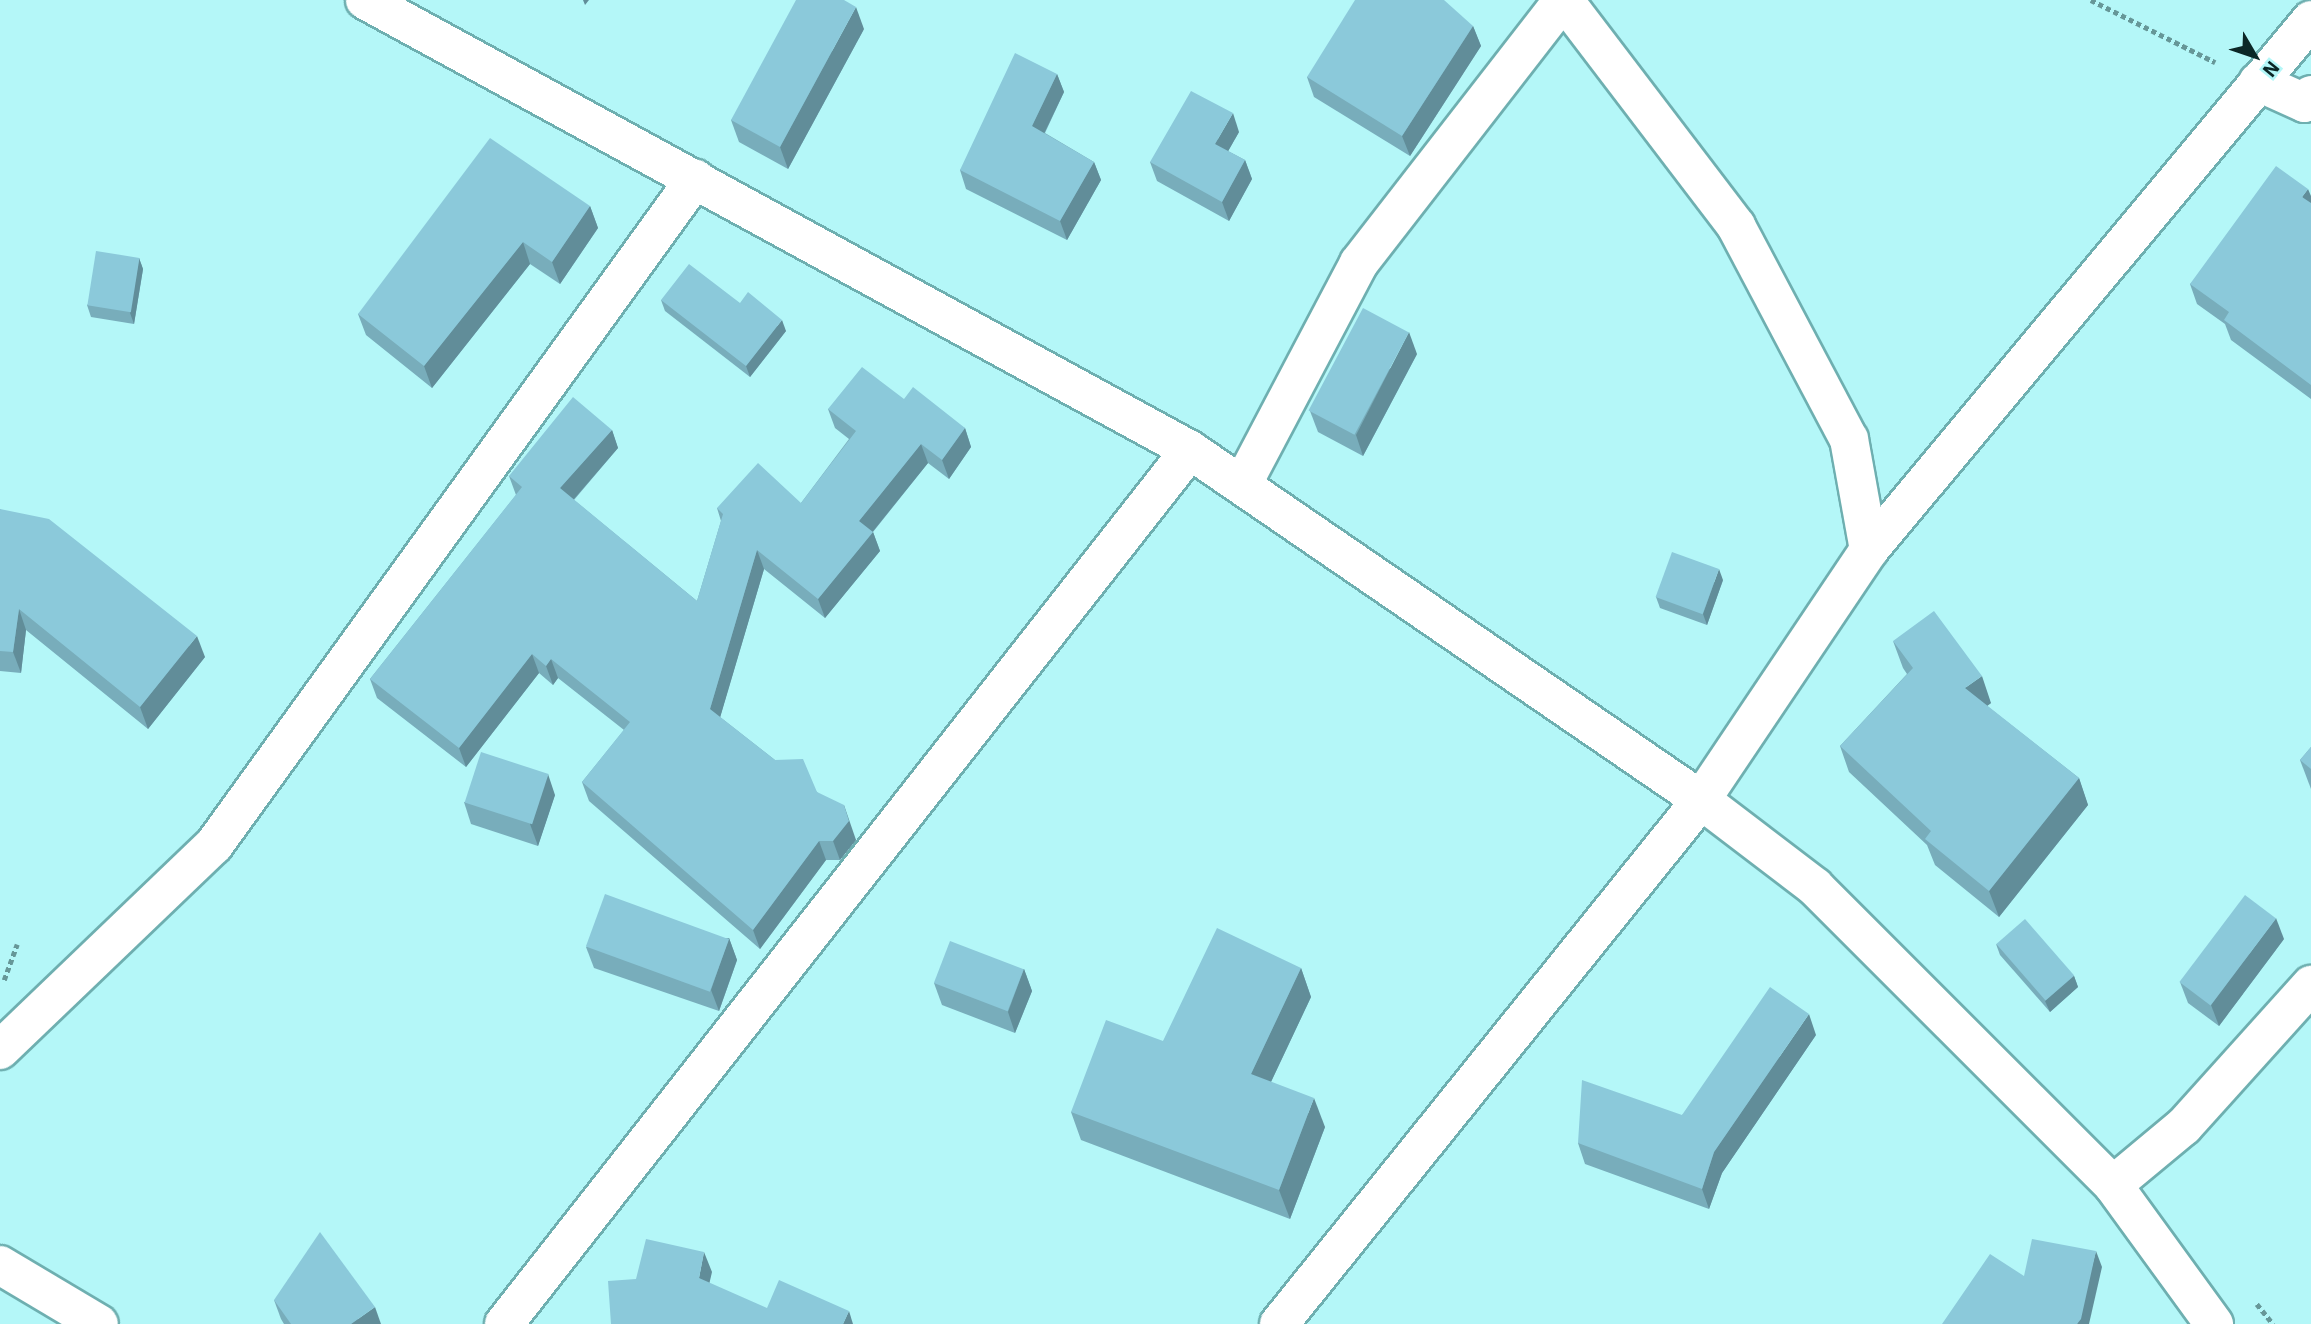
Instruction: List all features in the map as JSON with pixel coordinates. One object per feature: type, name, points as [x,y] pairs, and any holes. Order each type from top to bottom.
[{"type":"street","points":[[365,0],[1190,450],[1702,800],[1815,887],[2113,1185],[2214,1324]]},
{"type":"street","points":[[1242,485],[1359,263],[1564,0],[1735,226],[1849,439],[1869,550]]},
{"type":"street","points":[[1279,1324],[1702,800],[1869,550],[2311,20]]},
{"type":"street","points":[[2258,82],[2305,103],[2311,95]]},
{"type":"street","points":[[0,1050],[214,845],[695,179]]},
{"type":"street","points":[[504,1324],[1190,450]]},
{"type":"street","points":[[2113,1185],[2184,1126],[2311,985]]},
{"type":"street","points":[[0,1265],[99,1324]]},
{"type":"path","points":[[2091,0],[2258,82]]},
{"type":"path","points":[[0,991],[17,944]]},
{"type":"building","points":[[796,0],[844,0],[856,7],[780,147],[731,120]]},
{"type":"building","points":[[1355,0],[1444,0],[1473,26],[1402,136],[1307,77]]},
{"type":"building","points":[[1015,53],[1057,74],[1032,126],[1094,162],[1060,221],[960,170]]},
{"type":"building","points":[[1191,91],[1233,113],[1215,144],[1245,160],[1222,202],[1150,162]]},
{"type":"building","points":[[490,138],[590,206],[552,262],[523,242],[424,366],[358,314]]},
{"type":"building","points":[[2276,166],[2308,189],[2302,197],[2311,203],[2311,385],[2224,320],[2229,312],[2190,284]]},
{"type":"building","points":[[96,251],[139,258],[131,312],[87,305]]},
{"type":"building","points":[[689,264],[740,303],[748,292],[782,320],[746,366],[661,300]]},
{"type":"building","points":[[1363,308],[1409,332],[1354,435],[1309,410]]},
{"type":"building","points":[[862,367],[904,399],[913,387],[965,428],[942,460],[921,444],[859,521],[873,532],[818,599],[757,550],[710,709],[775,760],[803,759],[817,792],[844,805],[849,821],[833,841],[819,841],[753,930],[582,782],[630,722],[551,659],[546,666],[532,654],[459,748],[370,679],[522,487],[509,476],[573,397],[612,430],[560,488],[697,601],[723,514],[717,508],[758,463],[801,503],[856,431],[828,409]]},
{"type":"building","points":[[0,509],[49,519],[197,636],[140,707],[19,609],[13,652],[0,651]]},
{"type":"building","points":[[1672,552],[1719,569],[1703,614],[1656,597]]},
{"type":"building","points":[[1934,611],[1982,676],[1965,688],[2079,778],[1989,891],[1925,839],[1931,831],[1840,746],[1913,668],[1893,641]]},
{"type":"building","points":[[2311,747],[2311,769],[2300,760]]},
{"type":"building","points":[[481,752],[549,774],[532,824],[465,802]]},
{"type":"building","points":[[605,894],[729,939],[710,992],[586,947]]},
{"type":"building","points":[[2245,895],[2276,918],[2211,1006],[2179,982]]},
{"type":"building","points":[[2025,919],[2074,976],[2046,1001],[1996,944]]},
{"type":"building","points":[[1217,928],[1301,968],[1251,1074],[1314,1098],[1279,1190],[1071,1112],[1106,1020],[1163,1041]]},
{"type":"building","points":[[950,941],[1024,969],[1008,1011],[934,983]]},
{"type":"building","points":[[1770,987],[1809,1014],[1714,1152],[1702,1189],[1578,1143],[1582,1080],[1682,1115]]},
{"type":"building","points":[[320,1232],[375,1307],[351,1324],[291,1324],[274,1300]]},
{"type":"building","points":[[646,1239],[704,1252],[699,1278],[767,1308],[779,1280],[849,1311],[843,1324],[611,1324],[608,1281],[636,1279]]},
{"type":"building","points":[[2032,1239],[2096,1251],[2081,1319],[2077,1324],[1942,1324],[1990,1254],[2024,1276]]}]
